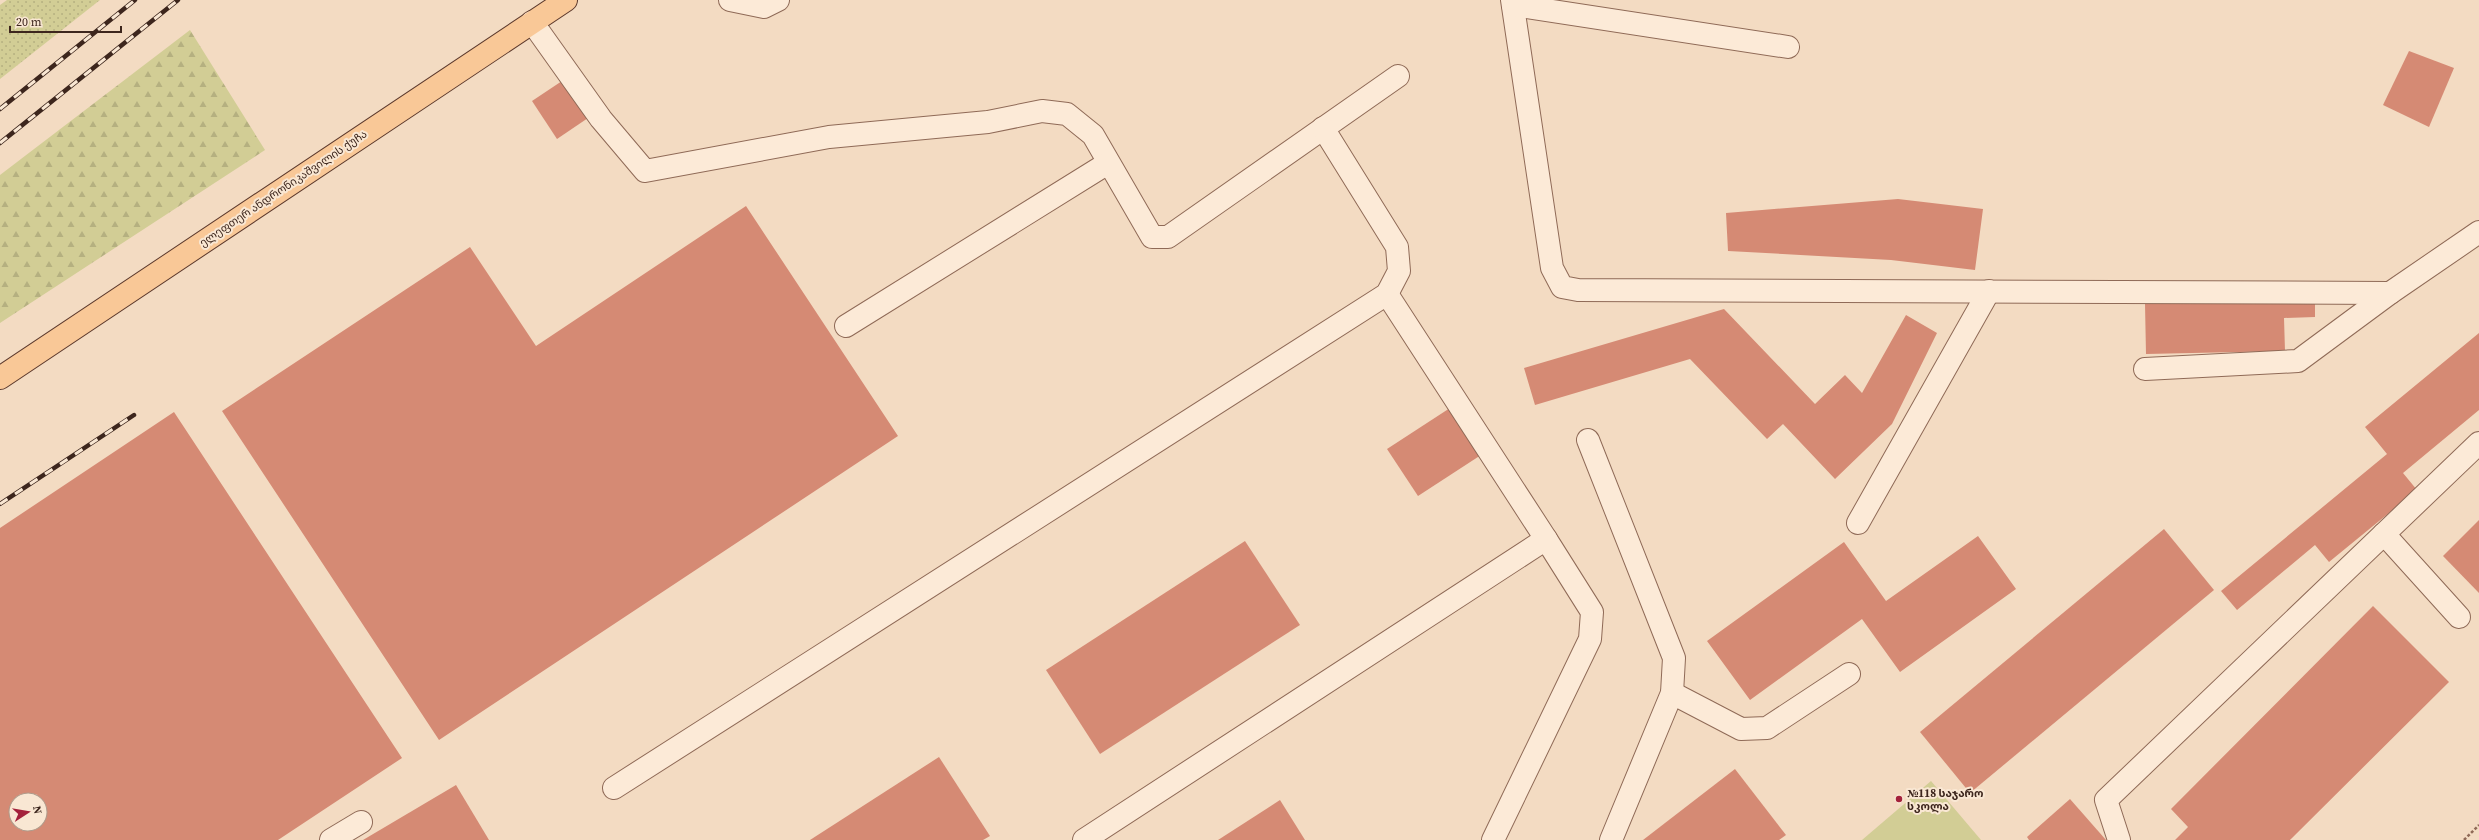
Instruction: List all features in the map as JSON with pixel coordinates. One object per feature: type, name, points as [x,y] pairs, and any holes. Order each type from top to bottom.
[{"type":"main road","name":"ელეფთერ ანდრონიკაშვილის ქუჩა","points":[[0,378],[566,0]]},
{"type":"street","points":[[730,0],[764,8],[778,0]]},
{"type":"street","points":[[1788,47],[1512,2],[1552,268],[1562,286],[1578,290],[2390,293]]},
{"type":"street","points":[[532,22],[601,119],[645,171],[829,137],[988,122],[1042,111],[1067,114],[1093,135],[1152,237],[1168,237],[1398,76]]},
{"type":"street","points":[[614,788],[1387,294],[1399,271],[1397,247],[1323,128]]},
{"type":"street","points":[[846,326],[1108,163]]},
{"type":"street","points":[[2145,369],[2298,361],[2390,293],[2479,232]]},
{"type":"street","points":[[1858,523],[1989,291]]},
{"type":"street","points":[[1387,294],[1592,612],[1590,639],[1493,840]]},
{"type":"street","points":[[1588,440],[1674,658],[1672,693],[1611,840]]},
{"type":"street","points":[[2119,840],[2106,800],[2479,443]]},
{"type":"street","points":[[2384,534],[2459,617]]},
{"type":"street","points":[[1084,840],[1546,539]]},
{"type":"street","points":[[1672,693],[1741,729],[1767,728],[1849,674]]},
{"type":"street","points":[[331,840],[361,822]]},
{"type":"path","points":[[2464,840],[2479,825]]},
{"type":"green space","points":[[7,0],[100,0],[0,79],[0,5]]},
{"type":"green space","points":[[190,30],[265,150],[0,323],[0,175]]},
{"type":"green space","points":[[1931,781],[1981,840],[1862,840]]},
{"type":"building","points":[[2409,51],[2454,68],[2429,127],[2383,105]]},
{"type":"building","points":[[562,81],[588,118],[557,139],[532,101]]},
{"type":"building","points":[[1898,199],[1983,209],[1975,270],[1891,260],[1728,251],[1726,213]]},
{"type":"building","points":[[746,206],[898,436],[439,740],[222,411],[470,247],[536,346]]},
{"type":"building","points":[[2315,299],[2315,317],[2284,318],[2285,351],[2146,354],[2145,304]]},
{"type":"building","points":[[1724,309],[1815,404],[1845,375],[1862,393],[1906,315],[1937,333],[1892,424],[1835,479],[1783,424],[1767,439],[1690,359],[1535,405],[1524,368]]},
{"type":"building","points":[[2479,333],[2479,410],[2403,473],[2417,490],[2329,562],[2315,545],[2237,610],[2221,591],[2387,454],[2365,427]]},
{"type":"building","points":[[1450,408],[1481,455],[1418,496],[1387,449]]},
{"type":"building","points":[[174,412],[402,758],[278,840],[0,840],[0,528]]},
{"type":"building","points":[[2479,520],[2479,593],[2443,556]]},
{"type":"building","points":[[2164,529],[2214,590],[1970,793],[1920,732]]},
{"type":"building","points":[[1978,536],[2016,589],[1900,672],[1862,619],[1750,700],[1707,641],[1844,542],[1886,601]]},
{"type":"building","points":[[1245,541],[1300,625],[1100,754],[1046,670]]},
{"type":"building","points":[[2373,606],[2449,682],[2290,840],[2175,840],[2188,827],[2171,809]]},
{"type":"building","points":[[939,757],[990,836],[983,840],[810,840]]},
{"type":"building","points":[[1735,769],[1786,835],[1779,840],[1643,840]]},
{"type":"building","points":[[456,785],[489,840],[363,840]]},
{"type":"building","points":[[2070,799],[2106,840],[2029,840],[2027,837]]},
{"type":"building","points":[[1280,800],[1305,840],[1218,840]]},
{"type":"railway","points":[[0,109],[135,0]]},
{"type":"railway","points":[[0,143],[178,0]]},
{"type":"railway","points":[[0,504],[134,415]]},
{"type":"place","name":"№118 საჯარო სკოლა","points":[[1899,799]]}]
